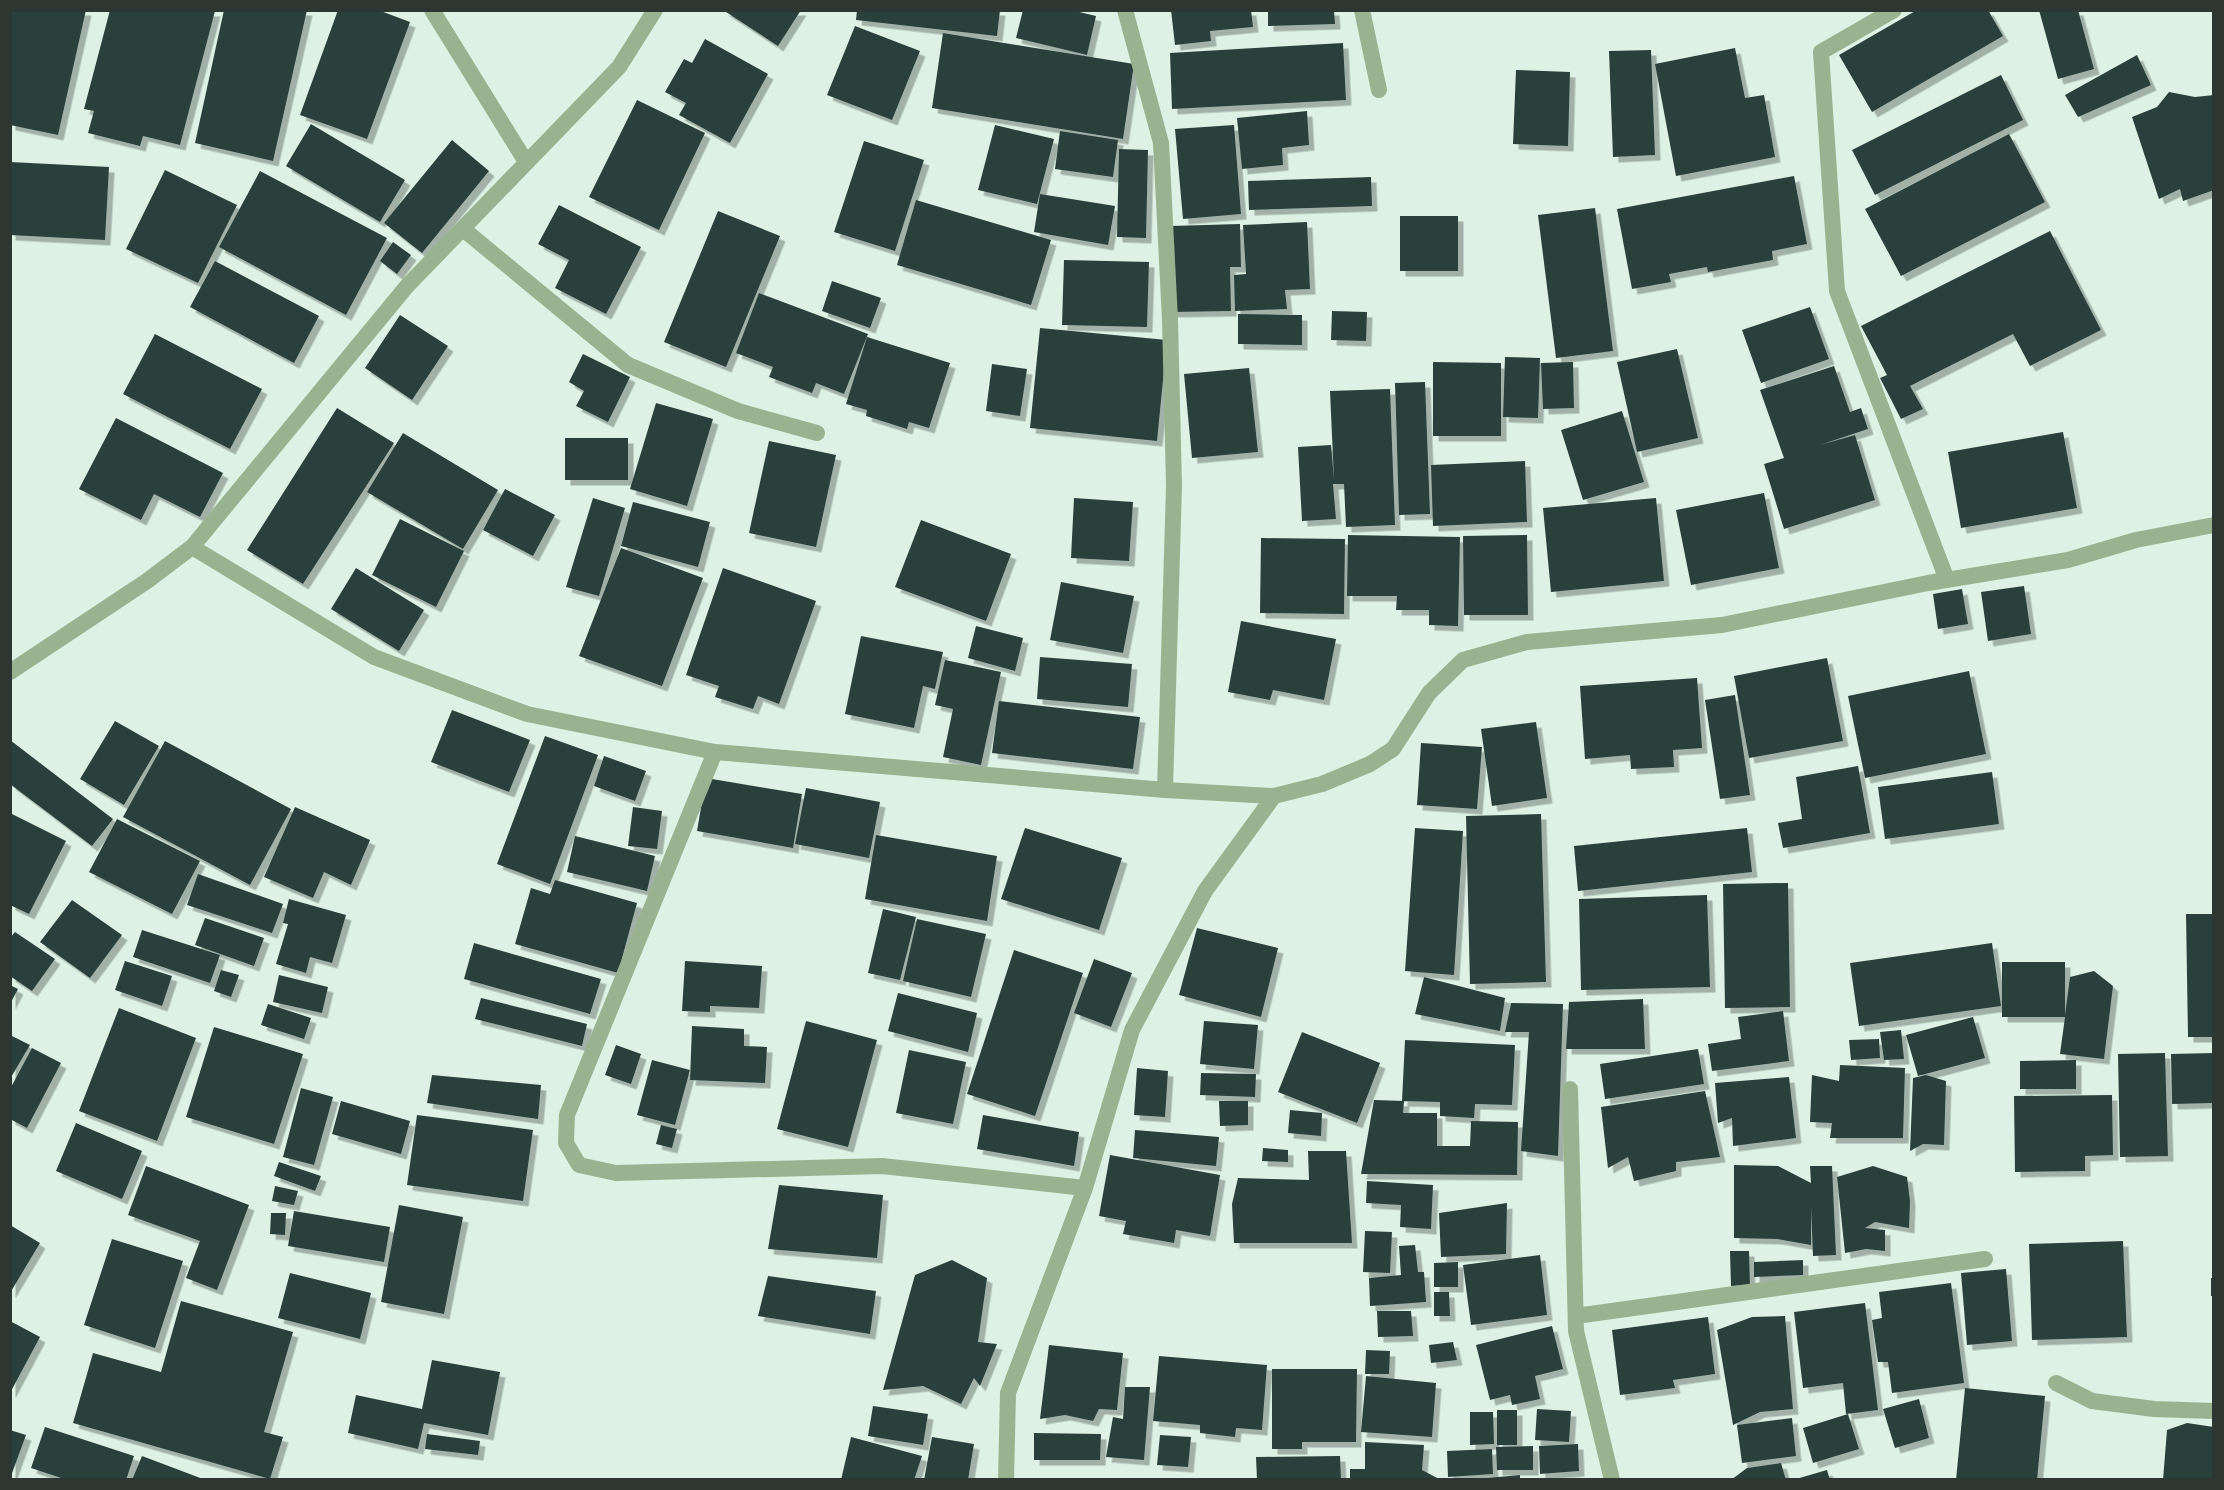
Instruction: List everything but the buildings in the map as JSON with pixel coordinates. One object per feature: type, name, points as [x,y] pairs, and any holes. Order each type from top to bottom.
[{"type":"street","points":[[432,10],[526,162]]},
{"type":"street","points":[[10,672],[147,581],[192,547],[407,286],[619,67],[655,10]]},
{"type":"street","points":[[1125,10],[1161,144],[1170,320],[1174,486],[1165,790]]},
{"type":"street","points":[[1362,10],[1379,90]]},
{"type":"street","points":[[1894,10],[1821,52],[1837,291],[1947,580]]},
{"type":"street","points":[[463,229],[628,365],[738,411],[817,433]]},
{"type":"street","points":[[192,547],[374,657],[527,714],[716,752],[1165,790],[1274,796],[1322,784],[1371,764],[1393,749],[1429,693],[1462,660],[1527,642],[1722,625],[1947,580],[2068,560],[2136,540],[2214,525]]},
{"type":"street","points":[[716,752],[567,1114],[566,1143],[579,1165],[616,1173],[882,1166],[1085,1188]]},
{"type":"street","points":[[1006,1479],[1008,1393],[1085,1188],[1132,1030],[1205,891],[1274,796]]},
{"type":"street","points":[[1570,1089],[1576,1331],[1612,1479]]},
{"type":"street","points":[[1576,1316],[1985,1259]]},
{"type":"street","points":[[2056,1383],[2092,1401],[2154,1409],[2214,1411]]}]
